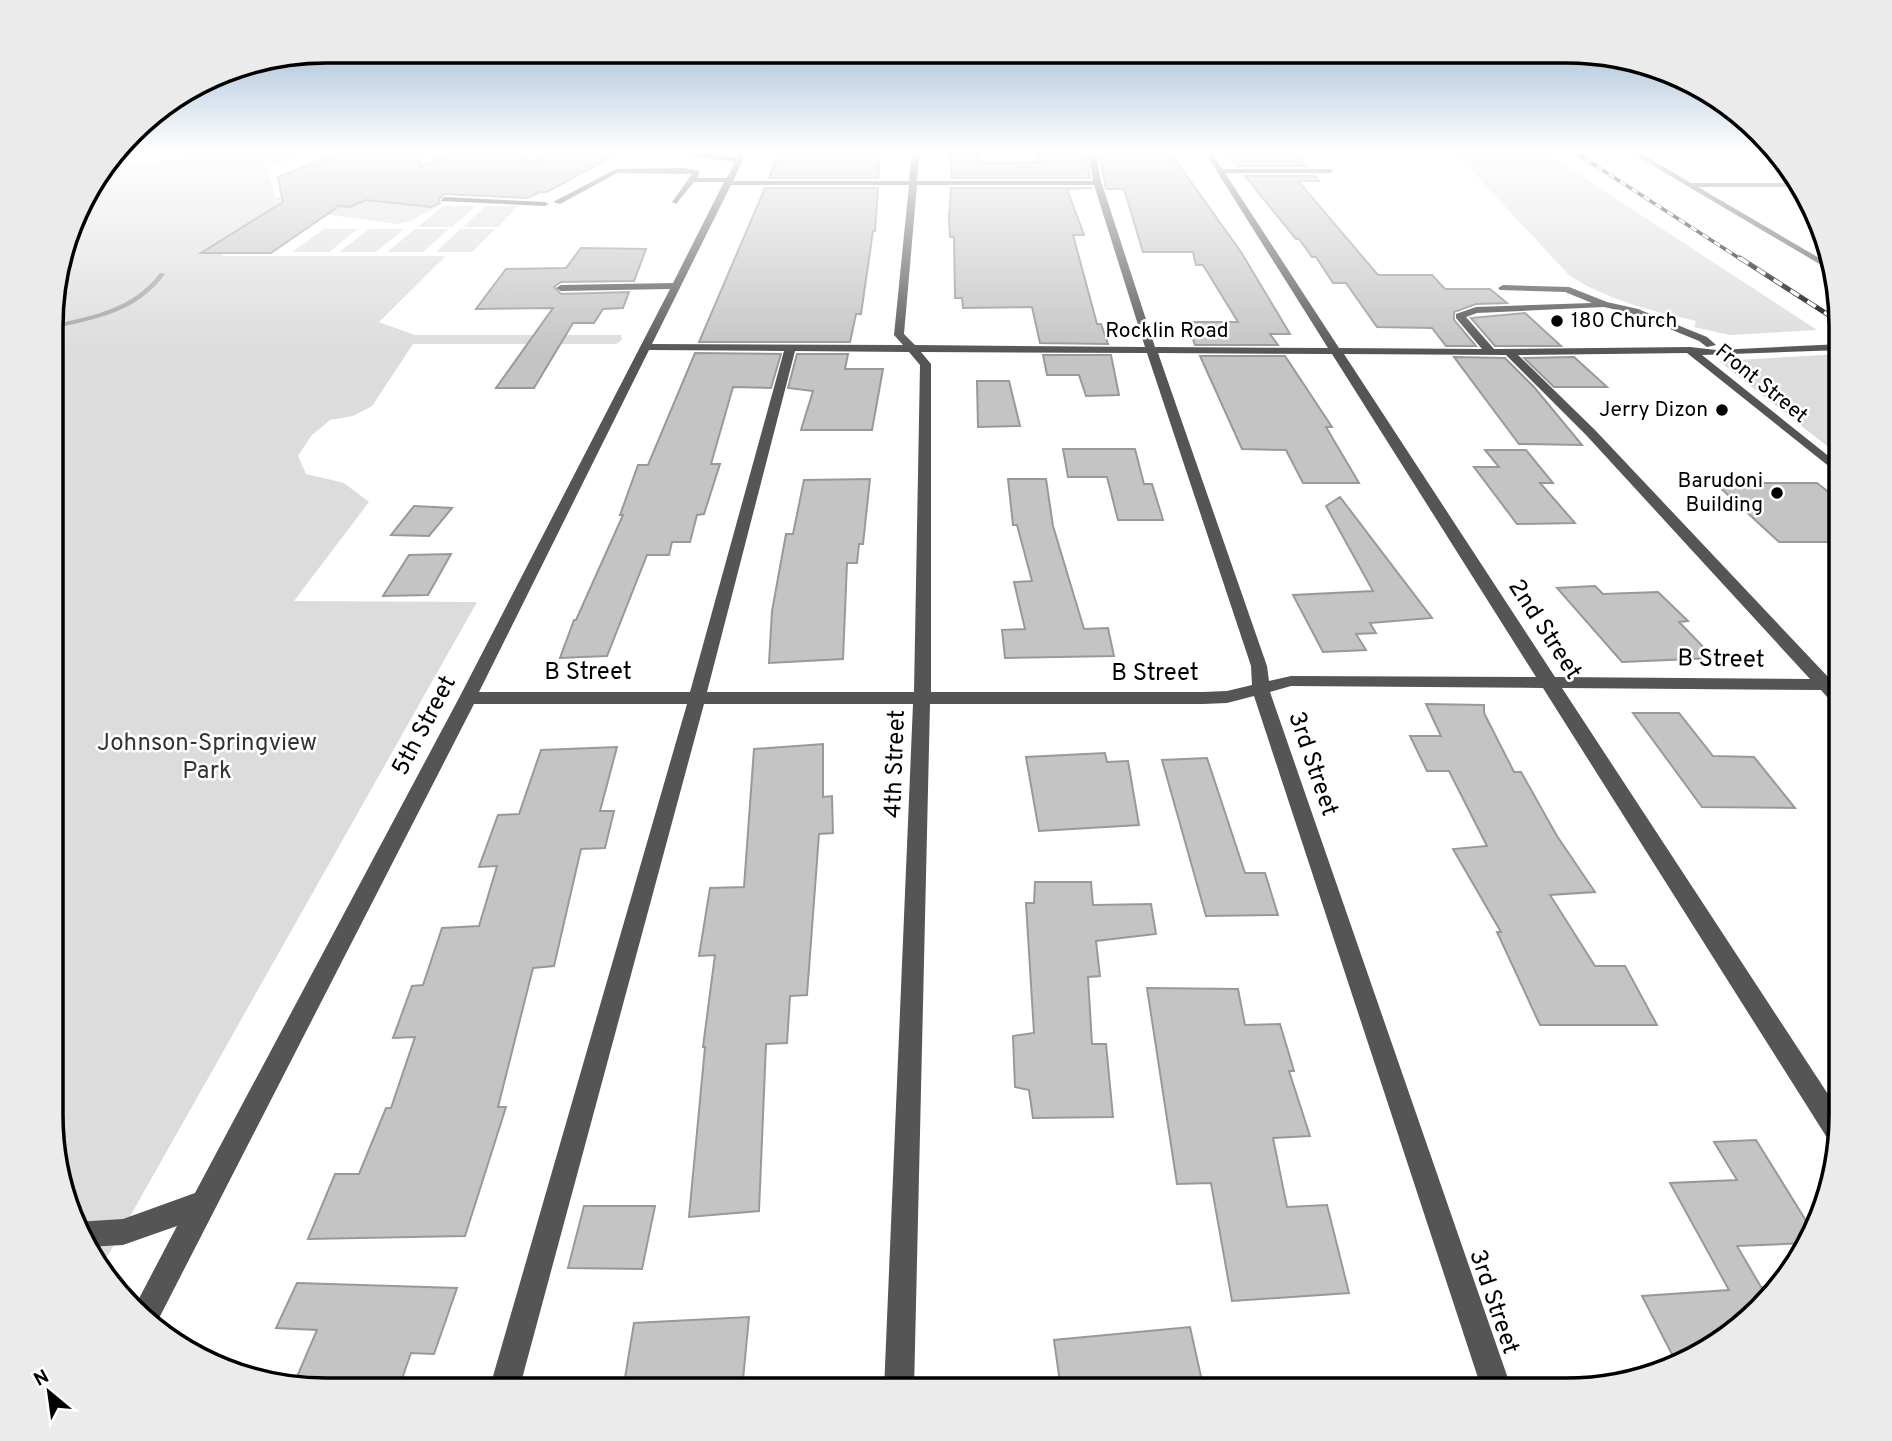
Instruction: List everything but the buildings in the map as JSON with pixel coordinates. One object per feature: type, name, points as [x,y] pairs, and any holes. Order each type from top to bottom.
[{"type":"street","name":"5th Street","points":[[148,1309],[468,698],[711,218]]},
{"type":"street","name":"4th Street","points":[[899,1378],[922,698],[926,364],[915,349],[899,335],[910,218]]},
{"type":"street","name":"3rd Street","points":[[1109,218],[1259,666],[1261,690],[1493,1378]]},
{"type":"street","name":"2nd Street","points":[[1251,218],[1829,1118]]},
{"type":"street","points":[[1746,218],[1821,261]]},
{"type":"street","points":[[561,288],[676,286]]},
{"type":"street","points":[[1503,288],[1566,289],[1604,304],[1634,311],[1703,339],[1711,345]]},
{"type":"street","points":[[1490,352],[1460,316],[1476,310],[1604,304]]},
{"type":"street","name":"Rocklin Road","points":[[1690,350],[1711,345],[1829,339]]},
{"type":"street","name":"Rocklin Road","points":[[644,347],[1490,352],[1690,350],[1716,353],[1829,348]]},
{"type":"street","points":[[507,1378],[697,698],[790,348]]},
{"type":"street","name":"Front Street","points":[[1690,350],[1829,462]]},
{"type":"street","points":[[1509,352],[1591,433],[1829,681]]},
{"type":"street","name":"B Street","points":[[468,698],[1203,698],[1261,690],[1291,681],[1829,685]]},
{"type":"street","points":[[91,1233],[123,1232],[202,1204]]},
{"type":"green space","name":"Johnson-Springview Park","points":[[86,218],[255,218],[219,241],[223,256],[446,256],[379,322],[415,335],[621,335],[622,340],[616,344],[413,344],[372,406],[353,416],[330,420],[311,436],[298,456],[306,474],[344,483],[369,502],[294,601],[477,602],[106,1259],[77,1200],[65,1149],[63,1115],[63,326],[68,275]]},
{"type":"green space","points":[[355,218],[415,218],[397,224]]},
{"type":"green space","points":[[428,218],[462,218],[452,227],[418,227]]},
{"type":"green space","points":[[472,218],[506,218],[498,227],[463,227]]},
{"type":"green space","points":[[1516,218],[1646,218],[1817,330],[1730,335],[1694,327],[1696,321],[1631,304],[1570,276]]},
{"type":"green space","points":[[324,229],[358,229],[329,252],[292,252]]},
{"type":"green space","points":[[369,229],[404,229],[376,252],[339,252]]},
{"type":"green space","points":[[415,229],[449,229],[423,252],[387,252]]},
{"type":"green space","points":[[460,229],[495,229],[472,252],[436,252]]},
{"type":"green space","points":[[1829,355],[1829,448],[1719,361]]},
{"type":"waterway","points":[[63,325],[99,316],[128,304],[153,286],[162,274]]},
{"type":"railway","points":[[1677,218],[1742,260]]},
{"type":"railway","points":[[1740,258],[1828,315]]},
{"type":"place","name":"180 Church","points":[[1557,321]]},
{"type":"place","name":"Jerry Dizon","points":[[1722,410]]},
{"type":"place","name":"Barudoni Building","points":[[1777,493]]}]
